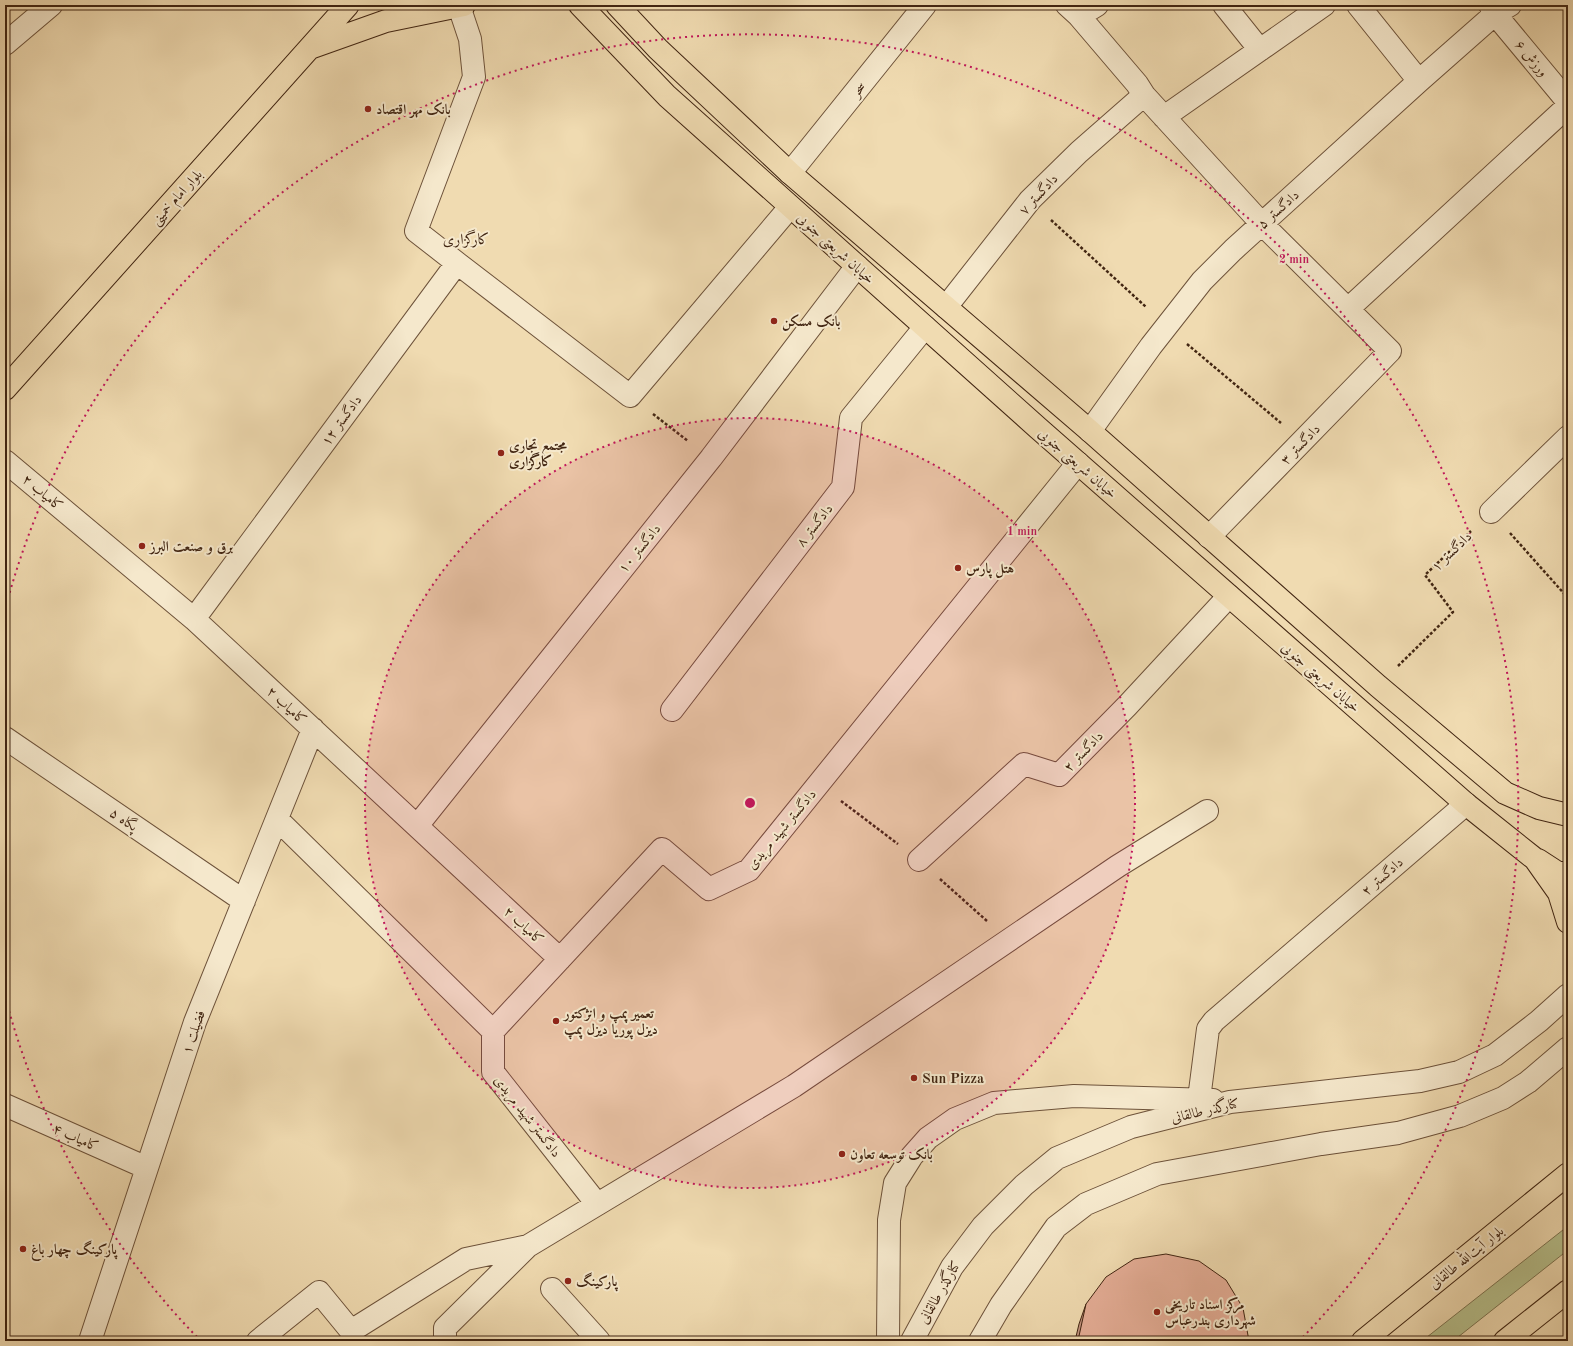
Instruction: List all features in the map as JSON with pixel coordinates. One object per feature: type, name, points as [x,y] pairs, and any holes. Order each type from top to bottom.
[{"type":"main road","name":"بلوار امام خمینی","points":[[5,389],[348,5]]},
{"type":"main road","points":[[309,48],[386,21],[461,5]]},
{"type":"main road","name":"خیابان شریعتی جنوبی","points":[[579,5],[667,96],[790,207],[1078,463],[1466,804],[1535,859],[1559,893],[1568,922]]},
{"type":"main road","name":"خیابان شریعتی جنوبی","points":[[617,5],[658,49],[790,173],[1090,431],[1378,686],[1504,793],[1540,808],[1568,815]]},
{"type":"main road","points":[[1535,859],[1558,873],[1568,873]]},
{"type":"main road","name":"بلوار آیت‌الله طالقانی","points":[[1363,1341],[1568,1174]]},
{"type":"main road","points":[[1505,1341],[1568,1291]]},
{"type":"street","points":[[5,44],[51,5]]},
{"type":"street","points":[[461,5],[470,39],[474,77],[416,231],[630,396],[790,207]]},
{"type":"street","name":"سحر","points":[[790,173],[925,5]]},
{"type":"street","points":[[1224,5],[1260,50]]},
{"type":"street","points":[[1164,117],[1324,5]]},
{"type":"street","points":[[1358,5],[1419,81]]},
{"type":"street","name":"دادگستر ۵","points":[[1090,431],[1151,346],[1202,280],[1498,8]]},
{"type":"street","name":"ورزش ۶","points":[[1498,8],[1568,102]]},
{"type":"street","points":[[1081,9],[1144,95],[1262,224],[1348,309],[1568,106]]},
{"type":"street","name":"دادگستر ۷","points":[[946,307],[1030,200],[1079,152],[1144,95]]},
{"type":"street","name":"دادگستر ۱۲","points":[[194,619],[457,263]]},
{"type":"street","name":"دادگستر ۱۰","points":[[417,826],[711,458],[857,266]]},
{"type":"street","name":"دادگستر ۳","points":[[1209,537],[1390,351],[1348,309]]},
{"type":"street","name":"دادگستر ۸","points":[[672,710],[843,487],[851,418],[925,327]]},
{"type":"street","points":[[1491,512],[1568,437]]},
{"type":"street","name":"کامیاب ۲","points":[[5,461],[194,619],[560,959]]},
{"type":"street","name":"دادگستر شهید مریدی","points":[[597,1204],[493,1072],[493,1031],[662,849],[708,889],[749,870],[1078,463]]},
{"type":"street","name":"دادگستر ۲","points":[[919,860],[1024,764],[1059,775],[1127,706],[1229,596]]},
{"type":"street","name":"فضیلت ۱","points":[[90,1341],[195,1022],[313,729]]},
{"type":"street","name":"پگاه ۵","points":[[5,738],[244,901]]},
{"type":"street","name":"دادگستر ۲","points":[[1199,1098],[1208,1029],[1214,1021],[1466,804]]},
{"type":"street","points":[[445,1341],[445,1328],[528,1246],[794,1086],[1118,866],[1207,811]]},
{"type":"street","points":[[277,819],[493,1031]]},
{"type":"street","name":"کنارگذر طالقانی","points":[[912,1341],[952,1267],[983,1226],[1024,1185],[1057,1158],[1132,1127],[1230,1102],[1420,1080],[1458,1072],[1495,1056],[1539,1021],[1568,995]]},
{"type":"street","points":[[980,1341],[1001,1305],[1056,1227],[1086,1204],[1157,1174],[1321,1144],[1398,1133],[1460,1116],[1503,1098],[1528,1082],[1568,1048]]},
{"type":"street","points":[[888,1341],[889,1220],[895,1183],[912,1156],[928,1138],[955,1119],[994,1103],[1074,1096],[1199,1098],[1230,1102]]},
{"type":"street","name":"کامیاب ۴","points":[[5,1106],[147,1168]]},
{"type":"street","points":[[258,1341],[319,1292],[351,1331],[466,1260],[528,1246]]},
{"type":"street","points":[[552,1289],[599,1341]]},
{"type":"path","points":[[630,396],[711,458]]},
{"type":"path","points":[[1491,512],[1568,598]]},
{"type":"path","name":"دادگستر ۱","points":[[1378,686],[1453,612],[1425,575],[1491,512]]},
{"type":"green space","points":[[1568,1226],[1568,1250],[1453,1341],[1422,1341]]},
{"type":"building","name":"مرکز اسناد تاریخی شهرداری بندرعباس","points":[[1166,1254],[1199,1261],[1226,1280],[1243,1308],[1249,1341],[1079,1341],[1086,1304],[1106,1277],[1134,1259]]},
{"type":"place","name":"بانک مهر اقتصاد","points":[[368,109]]},
{"type":"place","name":"بانک مسکن","points":[[774,321]]},
{"type":"place","name":"مجتمع تجاری کارگزاری","points":[[501,453]]},
{"type":"place","name":"برق و صنعت البرز","points":[[142,546]]},
{"type":"place","name":"هتل پارس","points":[[958,568]]},
{"type":"place","name":"تعمیر پمپ و انژکتور دیزل پوریا دیزل پمپ","points":[[556,1021]]},
{"type":"place","name":"Sun Pizza","points":[[914,1078]]},
{"type":"place","name":"بانک توسعه تعاون","points":[[842,1154]]},
{"type":"place","name":"پارکینگ چهار باغ","points":[[23,1249]]},
{"type":"place","name":"پارکینگ","points":[[568,1281]]},
{"type":"place","name":"مرکز اسناد تاریخی شهرداری بندرعباس","points":[[1157,1312]]},
{"type":"district","name":"کارگزاری","points":[[466,239]]}]
